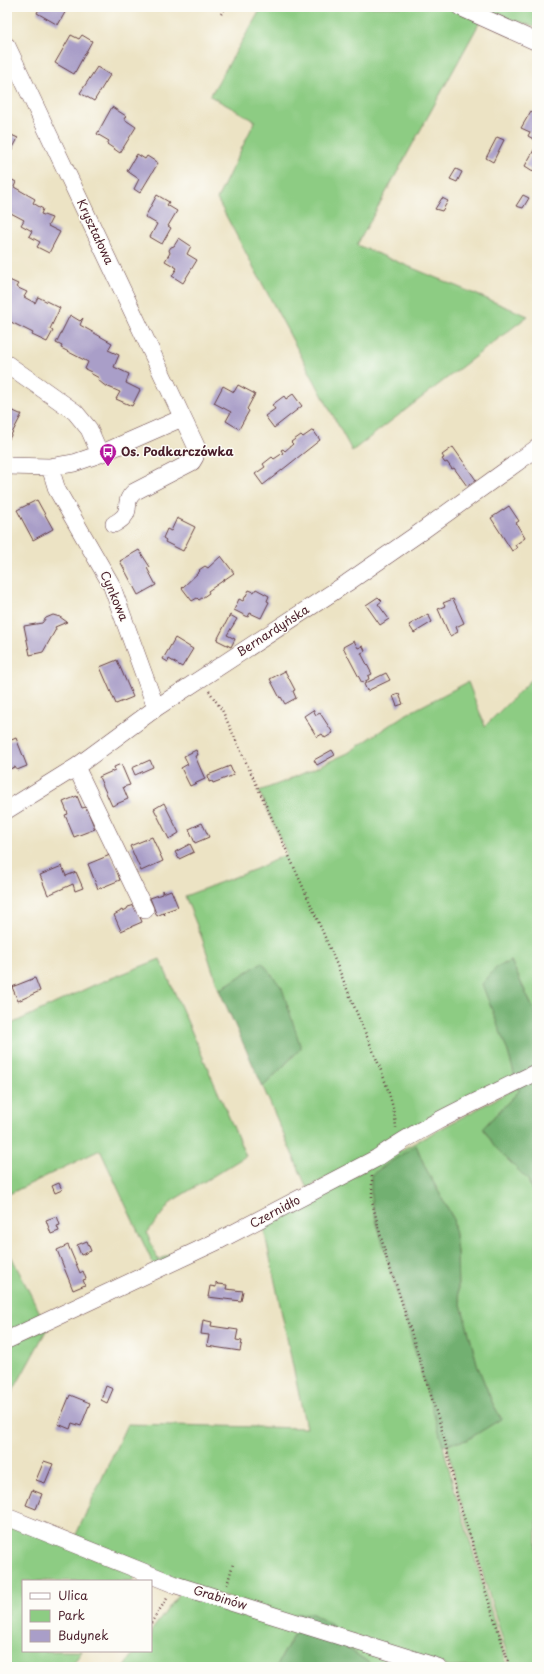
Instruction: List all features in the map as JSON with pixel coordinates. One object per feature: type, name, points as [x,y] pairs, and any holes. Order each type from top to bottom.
[{"type":"street","points":[[460,7],[537,42]]},
{"type":"street","name":"Kryształowa","points":[[7,46],[196,446],[195,457],[183,468],[134,492],[130,496],[128,502],[127,515],[114,524]]},
{"type":"street","points":[[7,364],[75,412],[89,429],[100,454]]},
{"type":"street","points":[[7,466],[50,467],[74,463],[100,454],[182,418]]},
{"type":"street","name":"Bernardyńska","points":[[7,810],[76,767],[156,708],[410,540],[537,448]]},
{"type":"street","name":"Cynkowa","points":[[50,467],[57,490],[113,588],[156,708]]},
{"type":"street","points":[[76,767],[129,874],[145,910]]},
{"type":"street","name":"Czernidło","points":[[7,1340],[220,1240],[377,1158],[396,1145],[537,1072]]},
{"type":"street","name":"Grabinów","points":[[7,1517],[176,1585],[438,1667]]},
{"type":"path","points":[[221,14],[226,7]]},
{"type":"path","points":[[199,679],[209,690],[222,710],[329,944],[379,1068],[395,1114],[396,1145]]},
{"type":"path","points":[[377,1158],[371,1177],[372,1202],[388,1264],[396,1284],[444,1437],[458,1500],[473,1544],[486,1593],[510,1667]]},
{"type":"path","points":[[223,1599],[233,1564]]},
{"type":"path","points":[[152,1621],[176,1585]]},
{"type":"green space","points":[[262,7],[449,7],[480,22],[357,245],[528,316],[352,451],[217,199],[255,121],[210,96]]},
{"type":"green space","points":[[476,7],[537,7],[537,27],[488,13]]},
{"type":"green space","points":[[537,674],[537,1017],[511,961],[497,967],[508,1052],[517,1082],[307,1188],[263,1087],[301,1048],[262,963],[219,990],[202,938],[185,896],[256,869],[287,854],[259,791],[286,781],[348,753],[403,716],[468,682],[485,726]]},
{"type":"green space","points":[[160,959],[246,1156],[172,1201],[147,1233],[158,1260],[240,1224],[154,1266],[100,1150],[7,1195],[7,1026],[94,985]]},
{"type":"green space","points":[[511,961],[537,1017],[537,1204],[528,1180],[495,1147],[483,1128],[519,1091],[508,1052],[482,984],[497,967]]},
{"type":"green space","points":[[262,962],[282,988],[301,1048],[263,1087],[219,990]]},
{"type":"green space","points":[[518,1087],[519,1091],[483,1128],[495,1147],[528,1180],[537,1204],[537,1667],[511,1667],[459,1496],[447,1444],[467,1440],[501,1418],[492,1402],[478,1367],[458,1293],[457,1253],[453,1218],[425,1167],[416,1145],[390,1271],[435,1414],[454,1488],[508,1667],[449,1667],[391,1647],[189,1586],[74,1539],[127,1424],[306,1428],[263,1225]]},
{"type":"green space","points":[[416,1145],[425,1167],[453,1218],[457,1253],[458,1293],[478,1367],[492,1402],[501,1419],[467,1440],[443,1445],[377,1224],[371,1198],[371,1175]]},
{"type":"green space","points":[[7,1248],[43,1319],[7,1336]]},
{"type":"green space","points":[[47,1329],[7,1402],[7,1345]]},
{"type":"green space","points":[[7,1522],[136,1575],[133,1580],[22,1580],[22,1652],[81,1652],[71,1667],[7,1667]]},
{"type":"green space","points":[[180,1593],[298,1627],[276,1667],[124,1667],[135,1652],[152,1652],[152,1630]]},
{"type":"green space","points":[[311,1613],[332,1625],[346,1647],[375,1667],[276,1667],[298,1627],[296,1614]]},
{"type":"green space","points":[[341,1639],[425,1667],[375,1667],[346,1647]]},
{"type":"building","points":[[40,7],[68,7],[58,25],[37,13]]},
{"type":"building","points":[[71,35],[79,39],[82,35],[92,41],[74,74],[55,63]]},
{"type":"building","points":[[97,67],[110,75],[94,101],[80,93]]},
{"type":"building","points":[[112,107],[126,116],[124,119],[136,127],[120,153],[107,144],[109,141],[97,134]]},
{"type":"building","points":[[531,111],[537,114],[537,141],[528,136],[530,132],[521,128]]},
{"type":"building","points":[[7,133],[18,138],[7,160]]},
{"type":"building","points":[[497,137],[504,140],[493,162],[486,158]]},
{"type":"building","points":[[535,148],[537,149],[537,165],[533,171],[525,166]]},
{"type":"building","points":[[137,154],[145,159],[147,156],[158,163],[140,193],[134,189],[139,179],[127,171]]},
{"type":"building","points":[[456,169],[462,172],[457,182],[450,179]]},
{"type":"building","points":[[7,177],[16,182],[14,187],[35,199],[33,203],[43,209],[41,214],[52,218],[48,226],[60,232],[49,253],[37,247],[40,242],[29,236],[32,231],[21,225],[24,220],[7,211]]},
{"type":"building","points":[[157,195],[169,202],[167,205],[177,211],[168,226],[171,228],[162,244],[150,237],[157,224],[145,217]]},
{"type":"building","points":[[523,195],[529,198],[523,208],[516,206]]},
{"type":"building","points":[[442,198],[448,201],[442,211],[435,209]]},
{"type":"building","points":[[179,238],[191,246],[187,254],[197,260],[183,283],[172,276],[177,268],[165,261],[170,253],[169,250],[174,246]]},
{"type":"building","points":[[7,279],[18,284],[16,287],[27,292],[24,297],[35,303],[38,297],[60,308],[50,329],[53,331],[47,342],[7,320]]},
{"type":"building","points":[[70,315],[80,321],[83,318],[80,325],[112,343],[108,350],[119,355],[114,367],[129,374],[126,383],[140,390],[132,406],[116,399],[120,392],[104,385],[98,380],[99,378],[85,369],[88,362],[61,348],[62,346],[56,343]]},
{"type":"building","points":[[238,385],[255,394],[247,409],[249,411],[239,429],[226,421],[231,412],[214,403],[223,386],[234,392]]},
{"type":"building","points":[[293,394],[302,406],[274,428],[265,416],[275,409],[272,405],[284,396],[286,399]]},
{"type":"building","points":[[11,406],[11,410],[22,414],[9,439],[7,438],[7,408],[9,409]]},
{"type":"building","points":[[313,430],[320,440],[263,485],[255,474],[265,467],[263,464],[272,457],[274,459],[283,453],[281,450],[283,449],[285,451],[293,444],[291,442],[301,435],[303,437]]},
{"type":"building","points":[[453,447],[476,480],[467,486],[454,468],[452,469],[447,462],[445,463],[442,459],[444,458],[442,455]]},
{"type":"building","points":[[37,500],[53,529],[33,540],[17,510]]},
{"type":"building","points":[[509,506],[519,521],[516,523],[525,538],[515,545],[517,548],[512,551],[491,518]]},
{"type":"building","points":[[177,518],[195,527],[183,551],[165,542],[166,540],[163,538],[167,529],[171,531]]},
{"type":"building","points":[[139,550],[150,567],[147,568],[156,585],[138,595],[120,561]]},
{"type":"building","points":[[221,556],[234,573],[208,591],[209,593],[199,600],[197,598],[192,601],[182,588],[200,571],[199,570],[205,566],[208,568]]},
{"type":"building","points":[[256,589],[269,596],[267,601],[269,602],[261,618],[250,613],[248,617],[234,610],[239,599],[243,601],[249,590],[254,592]]},
{"type":"building","points":[[378,597],[382,601],[378,604],[389,619],[380,625],[366,605]]},
{"type":"building","points":[[453,599],[464,623],[456,627],[458,632],[450,636],[438,609],[445,606],[443,603]]},
{"type":"building","points":[[428,614],[432,622],[414,633],[409,625]]},
{"type":"building","points":[[53,615],[60,617],[67,622],[55,627],[56,629],[43,652],[30,655],[24,626],[42,623],[46,618]]},
{"type":"building","points":[[230,615],[237,619],[227,635],[235,639],[231,647],[217,640]]},
{"type":"building","points":[[175,638],[193,649],[182,667],[169,659],[168,662],[163,659]]},
{"type":"building","points":[[354,641],[358,648],[363,646],[365,651],[361,653],[372,674],[368,676],[369,679],[362,683],[343,647]]},
{"type":"building","points":[[117,660],[133,697],[116,704],[100,667]]},
{"type":"building","points":[[285,671],[295,690],[293,691],[296,698],[285,704],[281,697],[280,698],[270,679]]},
{"type":"building","points":[[386,673],[390,680],[367,691],[364,684]]},
{"type":"building","points":[[399,694],[403,704],[397,706],[393,696]]},
{"type":"building","points":[[313,710],[316,715],[320,713],[333,733],[325,738],[322,734],[317,737],[304,716]]},
{"type":"building","points":[[16,738],[27,766],[17,770],[15,767],[7,770],[7,742]]},
{"type":"building","points":[[196,750],[198,755],[195,756],[205,779],[190,786],[181,768],[188,764],[184,756]]},
{"type":"building","points":[[332,750],[335,755],[317,765],[314,760]]},
{"type":"building","points":[[150,760],[153,767],[135,775],[132,768]]},
{"type":"building","points":[[121,764],[130,785],[123,787],[128,799],[112,806],[99,777],[115,770],[114,767]]},
{"type":"building","points":[[230,766],[234,775],[213,783],[212,781],[209,782],[208,775]]},
{"type":"building","points":[[77,796],[82,808],[86,807],[95,829],[74,837],[65,815],[68,814],[63,802]]},
{"type":"building","points":[[164,803],[179,833],[169,839],[154,809]]},
{"type":"building","points":[[202,823],[209,837],[195,843],[189,829]]},
{"type":"building","points":[[152,837],[163,861],[141,871],[130,846]]},
{"type":"building","points":[[190,844],[194,852],[179,859],[175,852]]},
{"type":"building","points":[[110,855],[118,871],[120,880],[98,889],[88,864]]},
{"type":"building","points":[[62,866],[66,876],[76,872],[83,888],[75,891],[73,884],[48,895],[40,875]]},
{"type":"building","points":[[162,890],[163,893],[171,890],[178,907],[164,912],[165,915],[163,913],[157,916],[150,898],[162,894]]},
{"type":"building","points":[[135,905],[142,922],[121,931],[114,915],[121,910],[123,911],[128,907]]},
{"type":"building","points":[[35,978],[40,991],[18,1001],[12,987]]},
{"type":"building","points":[[59,1183],[62,1190],[55,1193],[52,1186]]},
{"type":"building","points":[[57,1216],[60,1225],[57,1226],[59,1231],[51,1234],[46,1220]]},
{"type":"building","points":[[87,1241],[91,1251],[81,1255],[77,1245]]},
{"type":"building","points":[[68,1245],[80,1273],[83,1271],[86,1279],[83,1280],[85,1285],[73,1290],[57,1250]]},
{"type":"building","points":[[216,1282],[218,1284],[227,1285],[226,1289],[243,1291],[241,1301],[208,1297],[210,1286],[216,1287]]},
{"type":"building","points":[[203,1320],[212,1322],[211,1326],[238,1330],[236,1340],[242,1341],[240,1351],[207,1346],[209,1335],[201,1334]]},
{"type":"building","points":[[106,1386],[113,1389],[107,1403],[101,1400]]},
{"type":"building","points":[[70,1395],[90,1403],[81,1426],[72,1423],[70,1429],[58,1424]]},
{"type":"building","points":[[44,1461],[53,1464],[45,1483],[36,1480]]},
{"type":"building","points":[[32,1490],[42,1494],[36,1509],[26,1505]]},
{"type":"place","name":"Os. Podkarczówka","points":[[108,467]]}]
